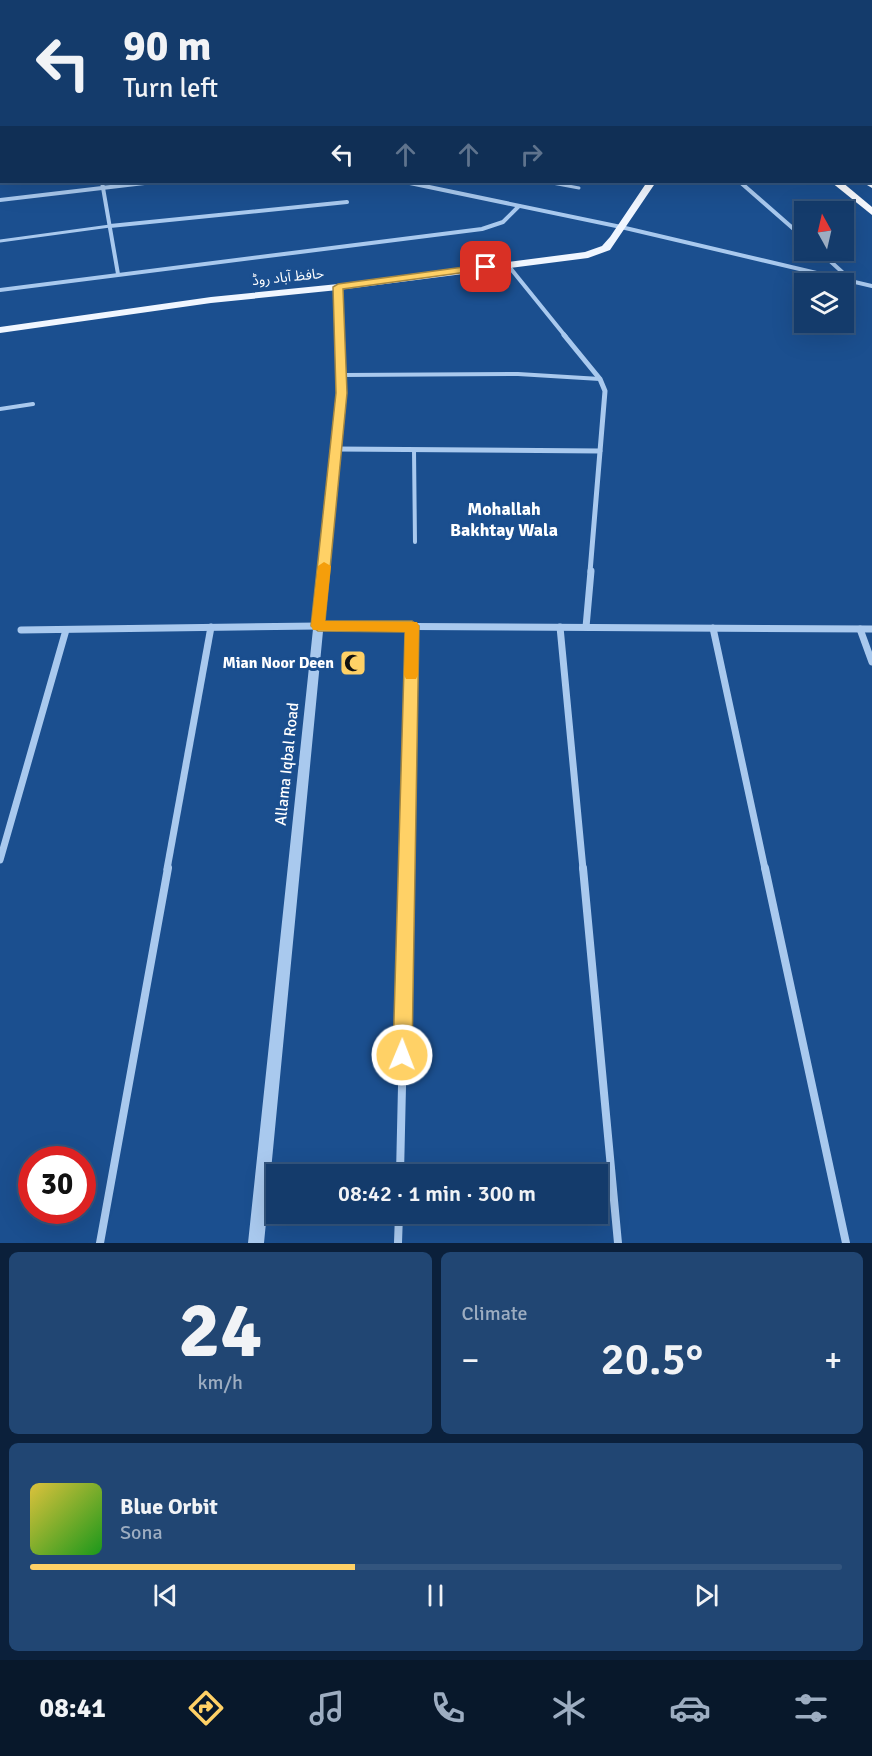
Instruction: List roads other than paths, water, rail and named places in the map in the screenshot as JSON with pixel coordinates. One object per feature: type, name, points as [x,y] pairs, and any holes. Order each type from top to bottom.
[{"type":"highway","points":[[837,183],[872,212]]},
{"type":"main road","name":"حافظ آباد روڈ","points":[[0,330],[211,300],[338,287],[588,255],[606,248],[650,183]]},
{"type":"street","points":[[0,200],[103,184],[128,183]]},
{"type":"street","points":[[410,183],[621,227],[814,273]]},
{"type":"street","points":[[741,183],[794,229]]},
{"type":"street","points":[[103,184],[118,274]]},
{"type":"street","points":[[110,226],[347,202]]},
{"type":"street","points":[[0,290],[482,229],[499,226],[508,220],[519,206]]},
{"type":"street","points":[[830,261],[842,273]]},
{"type":"street","points":[[507,264],[600,379],[605,391],[586,627]]},
{"type":"street","points":[[854,282],[872,286]]},
{"type":"street","name":"Allama Iqbal Road","points":[[256,1243],[343,375],[338,287]]},
{"type":"street","points":[[336,449],[600,451]]},
{"type":"street","points":[[21,630],[318,626],[872,629]]},
{"type":"street","points":[[400,1164],[412,626]]},
{"type":"street","points":[[100,1243],[211,627]]},
{"type":"street","points":[[560,627],[618,1243]]},
{"type":"street","points":[[712,628],[846,1243]]},
{"type":"street","points":[[860,629],[872,662]]},
{"type":"street","points":[[0,860],[66,630]]},
{"type":"street","points":[[398,1243],[399,1224]]},
{"type":"lane","points":[[552,183],[579,188]]},
{"type":"lane","points":[[0,241],[110,226]]},
{"type":"lane","points":[[343,375],[518,374],[600,379]]},
{"type":"lane","points":[[0,409],[33,404]]},
{"type":"lane","points":[[414,450],[415,542]]},
{"type":"place","name":"Mian Noor Deen","points":[[353,663]]},
{"type":"district","name":"Mohallah Bakhtay Wala","points":[[504,519]]}]
